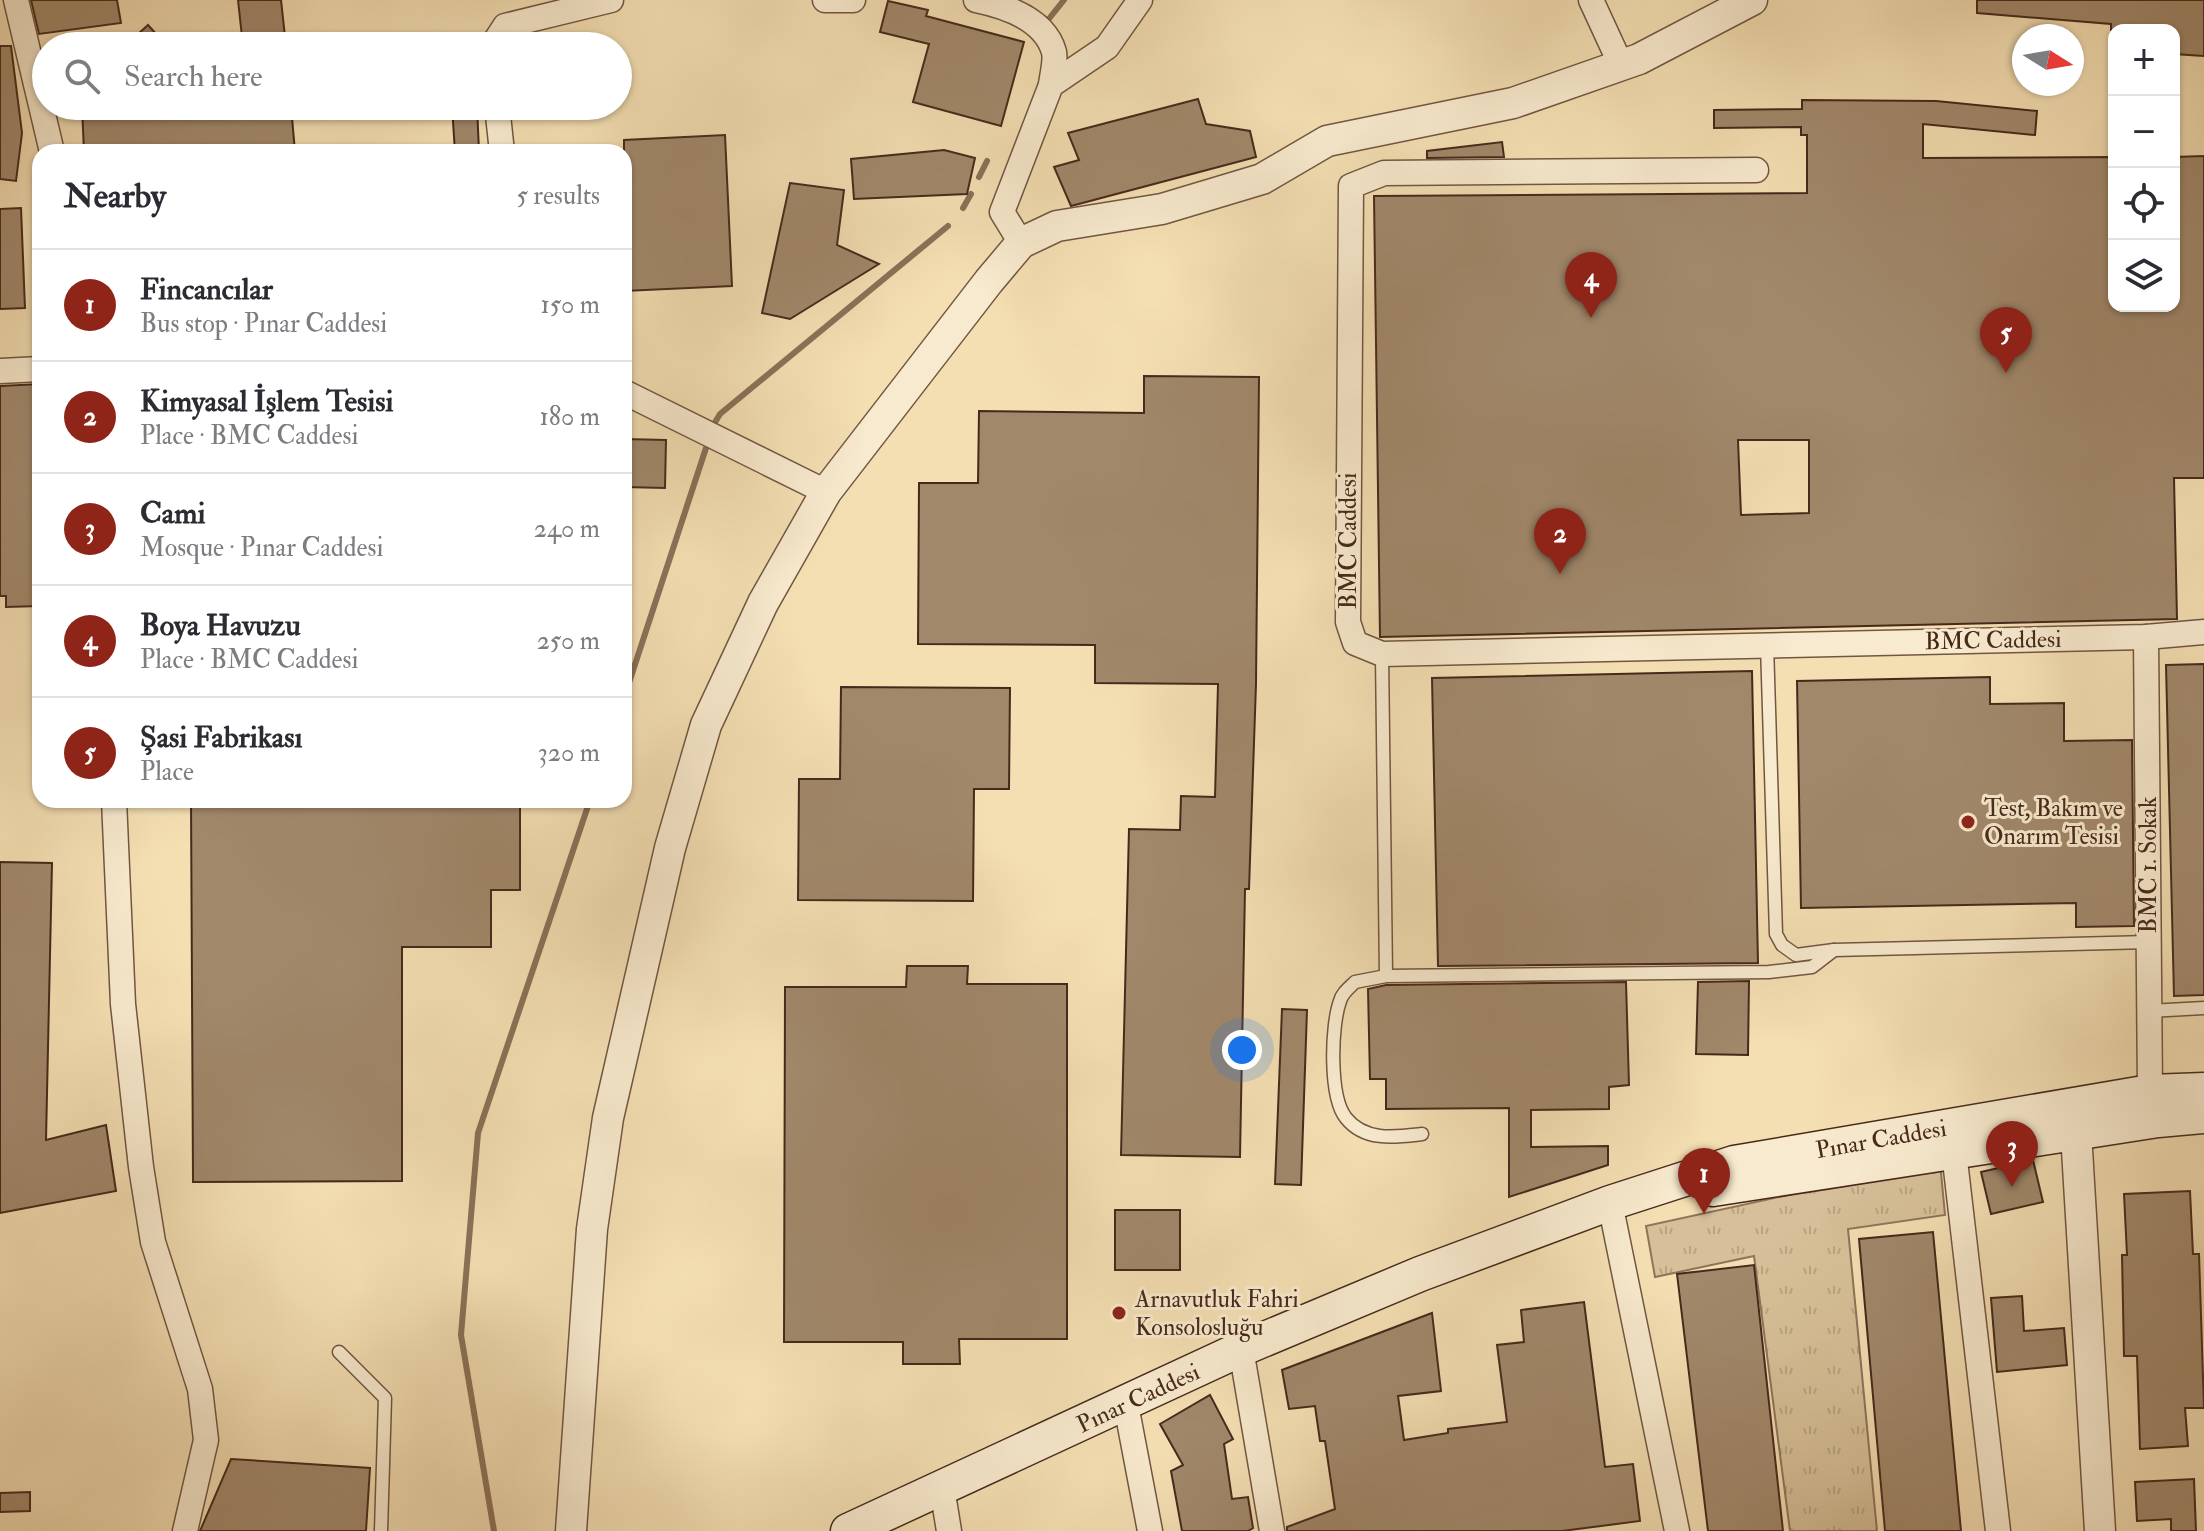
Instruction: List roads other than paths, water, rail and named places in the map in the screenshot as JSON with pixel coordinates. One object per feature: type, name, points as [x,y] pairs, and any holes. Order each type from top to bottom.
[{"type":"main road","name":"Pınar Caddesi","points":[[848,1531],[1126,1405],[1241,1349],[1420,1274],[1610,1203],[1734,1163],[2150,1092],[2204,1090]]},
{"type":"main road","name":"Pınar Caddesi","points":[[1610,1203],[2204,1116]]},
{"type":"street","points":[[16,0],[32,68]]},
{"type":"street","points":[[501,32],[505,26],[611,0]]},
{"type":"street","points":[[825,0],[853,0]]},
{"type":"street","points":[[976,0],[1026,16],[1043,34],[1054,53],[1051,85],[1002,212],[1021,243]]},
{"type":"street","points":[[1051,85],[1107,47],[1140,0]]},
{"type":"street","points":[[1591,0],[1621,65]]},
{"type":"street","points":[[571,1531],[592,1229],[608,1118],[670,848],[706,725],[763,603],[826,492],[1021,243],[1057,226],[1162,209],[1262,179],[1327,141],[1513,103],[1621,65],[1752,0]]},
{"type":"street","points":[[44,120],[50,144]]},
{"type":"street","points":[[499,120],[501,144]]},
{"type":"street","name":"BMC Caddesi","points":[[1756,170],[1384,173],[1351,186],[1348,622],[1355,643],[1382,654],[2146,637],[2204,632]]},
{"type":"street","points":[[0,371],[32,369]]},
{"type":"street","points":[[632,396],[826,492]]},
{"type":"street","name":"BMC 1. Sokak","points":[[2146,637],[2150,1092]]},
{"type":"street","points":[[114,808],[123,1004],[141,1167],[153,1242],[200,1389],[206,1440],[185,1531]]},
{"type":"street","points":[[2076,1133],[2100,1531]]},
{"type":"street","points":[[1954,1152],[1998,1531]]},
{"type":"street","points":[[1610,1203],[1673,1530]]},
{"type":"street","points":[[1241,1349],[1272,1531]]},
{"type":"street","points":[[1126,1405],[1150,1531]]},
{"type":"street","points":[[942,1488],[949,1531]]},
{"type":"lane","points":[[1767,645],[1776,934],[1782,945],[1796,955],[1834,950],[2149,942]]},
{"type":"lane","points":[[1382,654],[1386,976]]},
{"type":"lane","points":[[1422,1134],[1389,1138],[1357,1127],[1346,1118],[1335,1086],[1335,1030],[1339,1002],[1355,982],[1386,976],[1769,972],[1812,967],[1834,950]]},
{"type":"lane","points":[[2149,1011],[2204,1008]]},
{"type":"lane","points":[[339,1352],[385,1398],[381,1531]]},
{"type":"waterway","points":[[1048,20],[1064,0]]},
{"type":"waterway","points":[[979,177],[987,161]]},
{"type":"waterway","points":[[963,208],[971,194]]},
{"type":"waterway","points":[[714,424],[720,414],[948,226]]},
{"type":"waterway","points":[[632,674],[706,448]]},
{"type":"waterway","points":[[494,1531],[461,1335],[478,1133],[587,808]]},
{"type":"place","name":"Boya Havuzu","points":[[1591,318]]},
{"type":"place","name":"Şasi Fabrikası","points":[[2006,373]]},
{"type":"place","name":"Kimyasal İşlem Tesisi","points":[[1560,574]]},
{"type":"place","name":"Test, Bakım ve Onarım Tesisi","points":[[1968,822]]},
{"type":"place","name":"Cami","points":[[2012,1187]]},
{"type":"place","name":"Fincancılar","points":[[1704,1214]]},
{"type":"place","name":"Arnavutluk Fahri Konsolosluğu","points":[[1119,1313]]}]
